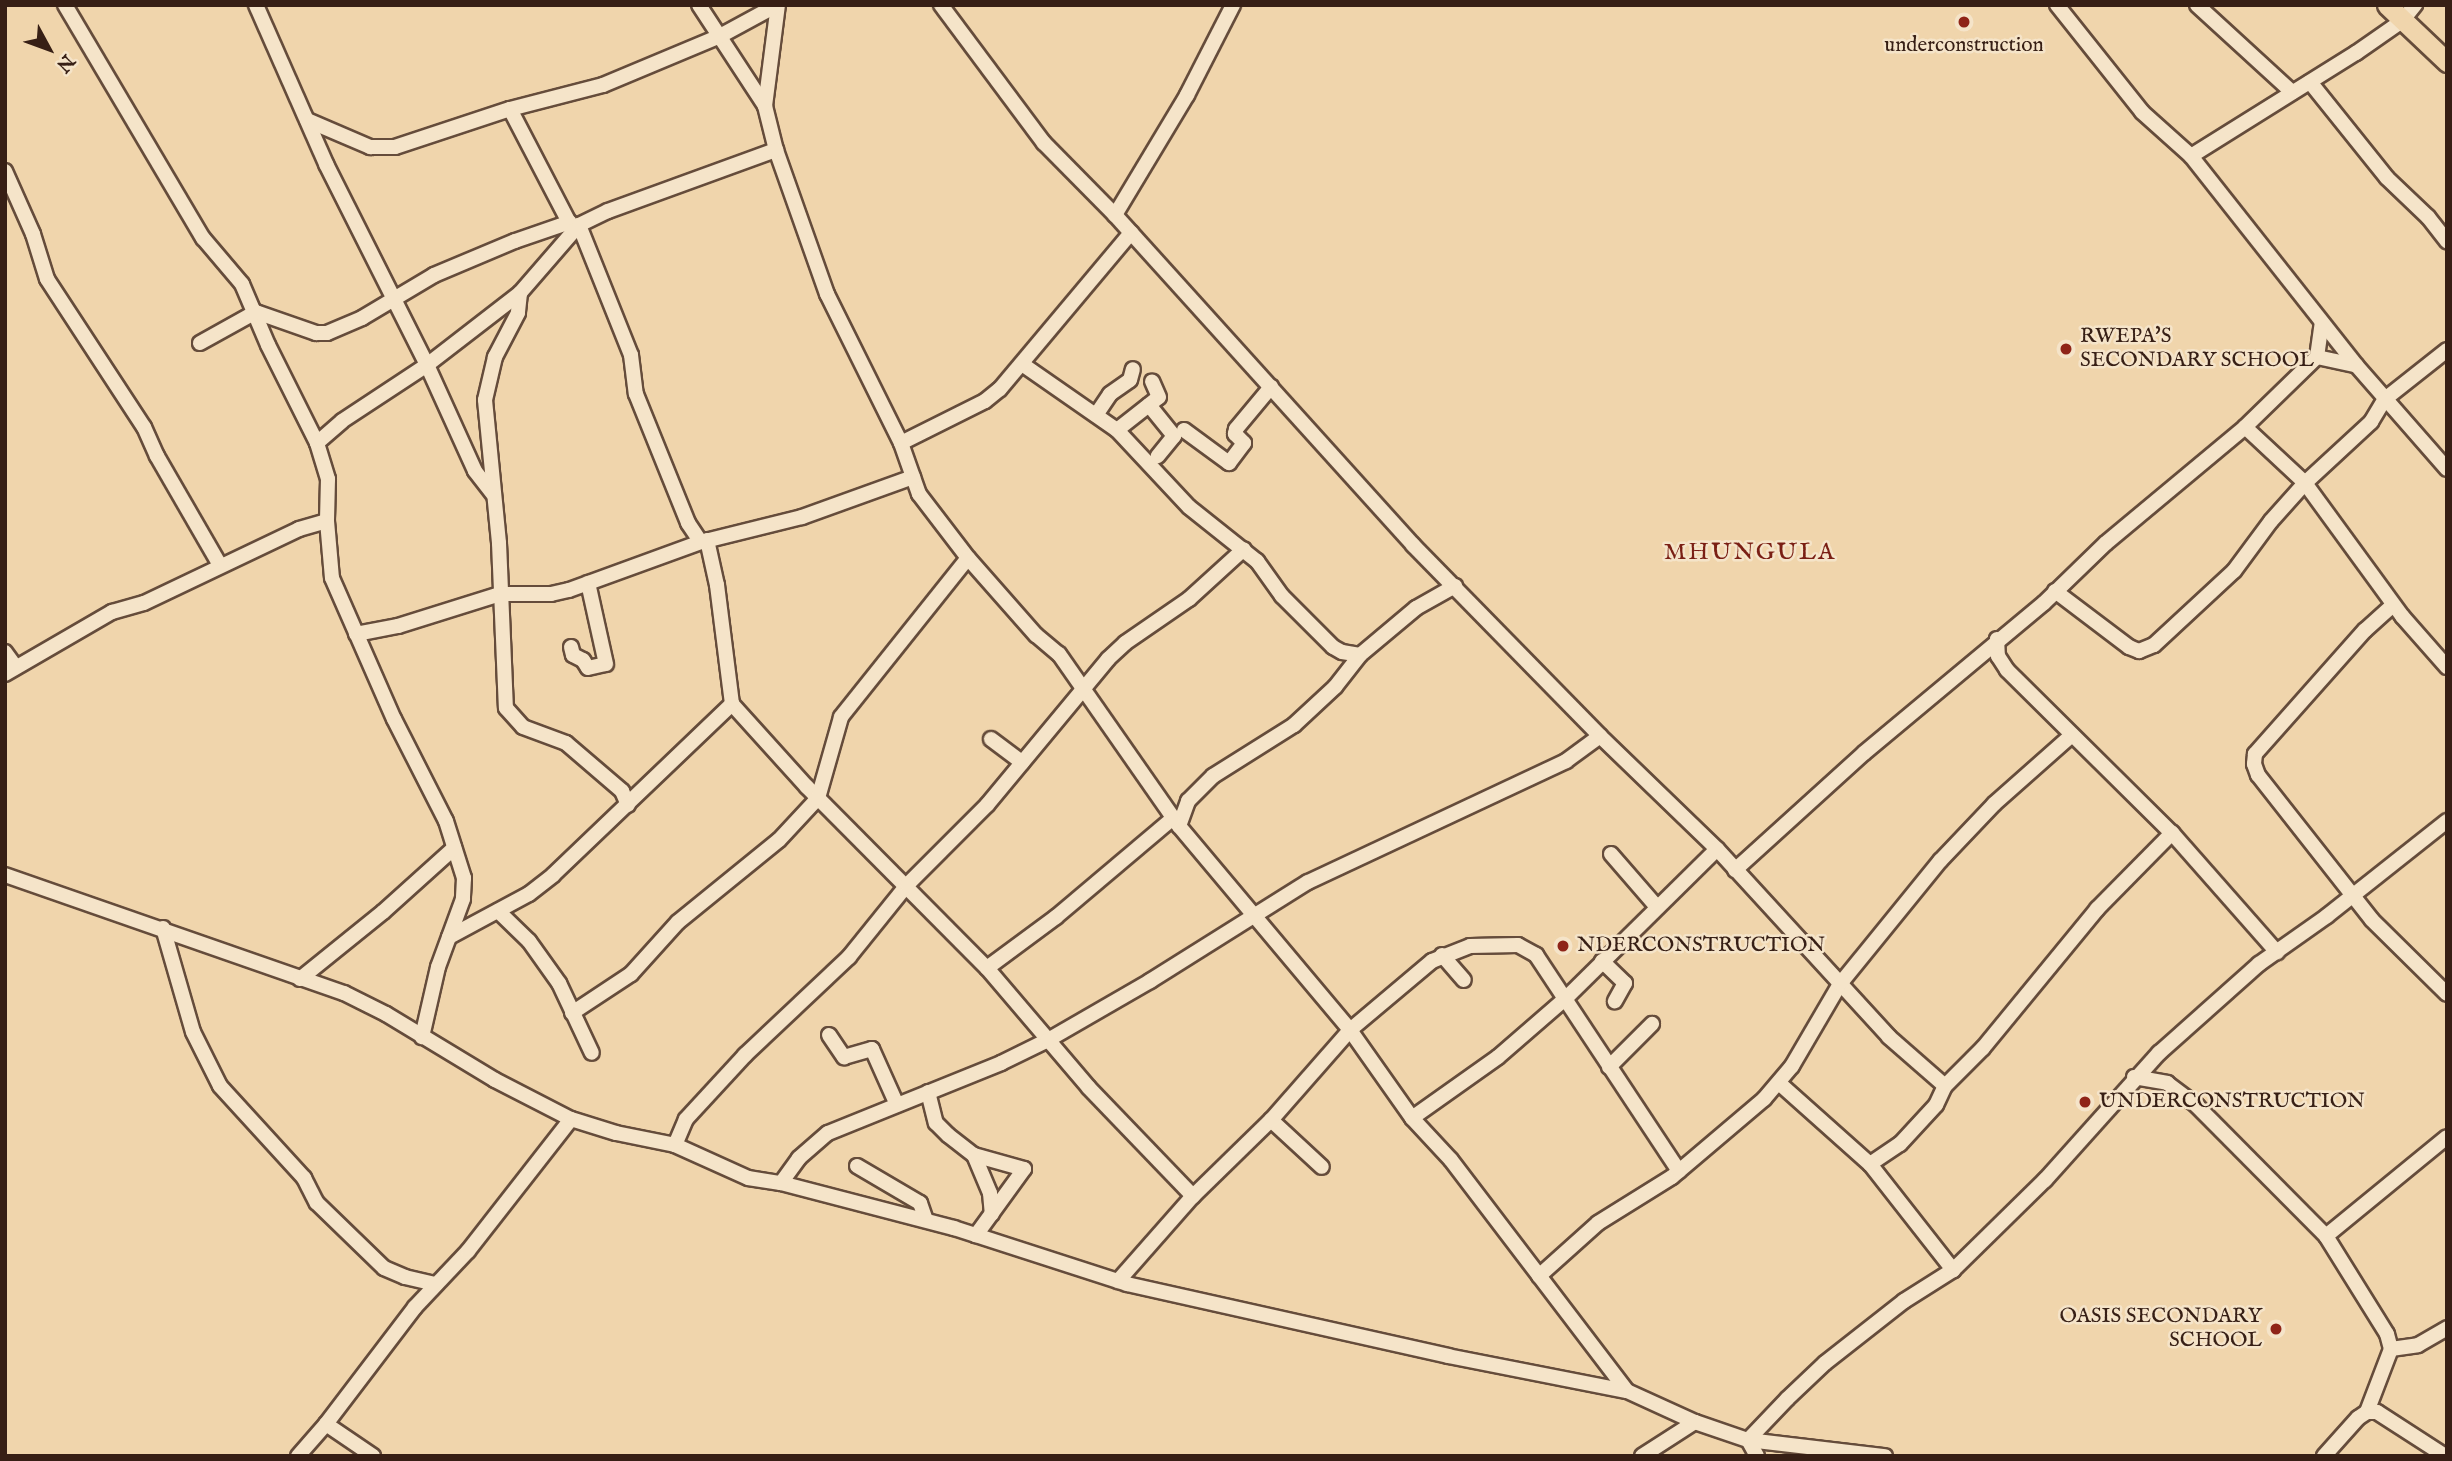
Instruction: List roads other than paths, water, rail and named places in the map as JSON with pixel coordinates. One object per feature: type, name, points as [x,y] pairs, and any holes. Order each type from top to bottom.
[{"type":"main road","points":[[2387,5],[2447,62]]},
{"type":"street","points":[[65,5],[196,227],[242,284],[268,345],[317,443],[328,479],[327,521],[332,578],[394,719],[446,821],[466,886],[422,1037]]},
{"type":"street","points":[[256,5],[307,120],[392,299],[427,365],[475,471],[493,494]]},
{"type":"street","points":[[699,5],[765,106],[776,150],[840,325],[901,443],[919,494],[968,558],[1035,635],[1059,654],[1176,822],[1350,1030],[1412,1118],[1451,1160],[1627,1391]]},
{"type":"street","points":[[307,120],[382,149],[510,109],[603,85],[720,36],[778,5]]},
{"type":"street","points":[[765,106],[778,5]]},
{"type":"street","points":[[941,5],[1044,143],[1115,215],[1413,545],[1600,736],[1717,849],[1889,1037],[1945,1086]]},
{"type":"street","points":[[1115,215],[1187,95],[1233,5]]},
{"type":"street","points":[[2057,5],[2143,112],[2191,156],[2356,365],[2447,469]]},
{"type":"street","points":[[2197,5],[2292,92]]},
{"type":"street","points":[[2191,156],[2402,21],[2415,5]]},
{"type":"street","points":[[2310,82],[2387,178],[2428,217],[2447,241]]},
{"type":"street","points":[[510,109],[574,226],[631,355],[636,394],[688,523],[704,541],[717,585],[733,704],[766,744],[987,968],[1088,1088],[1194,1196]]},
{"type":"street","points":[[200,343],[256,312],[316,334],[327,332],[362,318],[445,270],[515,241],[574,226],[776,150]]},
{"type":"street","points":[[5,171],[33,234],[47,279],[144,427],[157,456],[220,565]]},
{"type":"street","points":[[317,443],[342,421],[427,365],[520,293],[574,226]]},
{"type":"street","points":[[901,443],[985,401],[1022,364],[1072,299],[1131,233]]},
{"type":"street","points":[[520,293],[518,313],[495,356],[485,400],[499,543],[504,693],[509,714],[523,727],[566,743],[622,791],[628,805]]},
{"type":"street","points":[[1734,870],[1812,799],[2055,591],[2106,543],[2245,427],[2317,357],[2322,322]]},
{"type":"street","points":[[2055,591],[2129,647],[2145,651],[2234,571],[2271,521],[2305,484],[2357,436],[2385,399],[2447,349],[2447,337]]},
{"type":"street","points":[[2317,357],[2356,365]]},
{"type":"street","points":[[1022,364],[1117,430],[1189,507],[1264,569],[1282,596],[1333,648],[1360,655]]},
{"type":"street","points":[[1096,415],[1103,402],[1130,380],[1133,369]]},
{"type":"street","points":[[1117,430],[1159,397],[1152,381]]},
{"type":"street","points":[[1184,430],[1229,463],[1244,443],[1235,434],[1236,429],[1271,387]]},
{"type":"street","points":[[1149,405],[1174,436],[1158,456]]},
{"type":"street","points":[[2245,427],[2305,484],[2393,605],[2447,667]]},
{"type":"street","points":[[356,634],[398,626],[500,594],[551,593],[588,583],[704,541],[802,517],[913,477]]},
{"type":"street","points":[[5,652],[10,670],[111,612],[144,603],[299,529],[327,521]]},
{"type":"street","points":[[675,1145],[686,1119],[745,1055],[849,957],[907,885],[988,805],[1082,689],[1125,643],[1189,599],[1244,550]]},
{"type":"street","points":[[572,1013],[631,974],[678,922],[779,840],[818,798],[841,717],[968,558]]},
{"type":"street","points":[[571,647],[573,655],[583,660],[588,668],[606,664],[588,583]]},
{"type":"street","points":[[987,968],[1176,822],[1195,792],[1235,760],[1294,725],[1335,687],[1360,655],[1416,608],[1455,586]]},
{"type":"street","points":[[2393,605],[2365,630],[2255,754],[2258,775],[2390,940],[2447,994]]},
{"type":"street","points":[[1997,639],[1997,656],[2007,670],[2172,833],[2277,952]]},
{"type":"street","points":[[449,937],[529,894],[553,876],[733,704]]},
{"type":"street","points":[[1539,1276],[1598,1223],[1679,1171],[1779,1083],[1840,984],[1940,861],[1994,804],[2072,735]]},
{"type":"street","points":[[781,1182],[799,1158],[828,1132],[1048,1040],[1150,981],[1308,882],[1566,761],[1600,736]]},
{"type":"street","points":[[991,739],[1022,762]]},
{"type":"street","points":[[1748,1440],[1825,1363],[1904,1301],[1953,1270],[2045,1181],[2134,1077],[2259,964],[2355,895],[2447,821]]},
{"type":"street","points":[[1870,1164],[1909,1135],[1936,1105],[1945,1086],[1983,1048],[2097,909],[2172,833]]},
{"type":"street","points":[[300,979],[383,912],[454,848]]},
{"type":"street","points":[[1412,1118],[1498,1057],[1566,998],[1656,906],[1717,849]]},
{"type":"street","points":[[1611,854],[1656,906]]},
{"type":"street","points":[[5,875],[344,993],[495,1080],[571,1119],[616,1133],[675,1145],[733,1174],[760,1182],[781,1182],[926,1220],[1118,1281],[1448,1356],[1627,1391],[1695,1422],[1748,1440],[1885,1456]]},
{"type":"street","points":[[498,911],[542,958],[559,983],[592,1053]]},
{"type":"street","points":[[163,928],[193,1032],[220,1086],[304,1178],[317,1203],[384,1268],[405,1277],[436,1284]]},
{"type":"street","points":[[1118,1281],[1194,1196],[1271,1120],[1350,1030],[1442,954],[1482,944],[1518,946],[1536,955],[1679,1171]]},
{"type":"street","points":[[1442,954],[1464,980]]},
{"type":"street","points":[[1602,961],[1625,983],[1615,1001]]},
{"type":"street","points":[[1609,1068],[1652,1024]]},
{"type":"street","points":[[829,1035],[844,1057],[872,1049],[897,1105]]},
{"type":"street","points":[[2159,1053],[2166,1083]]},
{"type":"street","points":[[2134,1077],[2166,1083],[2197,1107],[2326,1236],[2386,1334],[2391,1349],[2367,1412],[2324,1456]]},
{"type":"street","points":[[1779,1083],[1870,1164],[1953,1270]]},
{"type":"street","points":[[928,1092],[936,1123],[974,1155],[1024,1169],[976,1235]]},
{"type":"street","points":[[298,1456],[327,1424],[373,1360],[504,1206],[571,1119]]},
{"type":"street","points":[[1271,1120],[1322,1167]]},
{"type":"street","points":[[2326,1236],[2447,1137]]},
{"type":"street","points":[[974,1155],[990,1193],[992,1214]]},
{"type":"street","points":[[857,1166],[920,1203],[926,1220]]},
{"type":"street","points":[[2391,1349],[2418,1345],[2447,1328]]},
{"type":"street","points":[[2367,1412],[2386,1416],[2445,1456]]},
{"type":"street","points":[[1642,1456],[1695,1422]]},
{"type":"street","points":[[327,1424],[373,1456]]},
{"type":"street","points":[[1748,1440],[1757,1456]]},
{"type":"place","name":"underconstruction","points":[[1964,22]]},
{"type":"place","name":"RWEPA'S SECONDARY SCHOOL","points":[[2066,349]]},
{"type":"place","name":"NDERCONSTRUCTION","points":[[1563,946]]},
{"type":"place","name":"UNDERCONSTRUCTION","points":[[2085,1102]]},
{"type":"place","name":"OASIS SECONDARY SCHOOL","points":[[2276,1329]]},
{"type":"district","name":"MHUNGULA","points":[[1750,553]]}]
